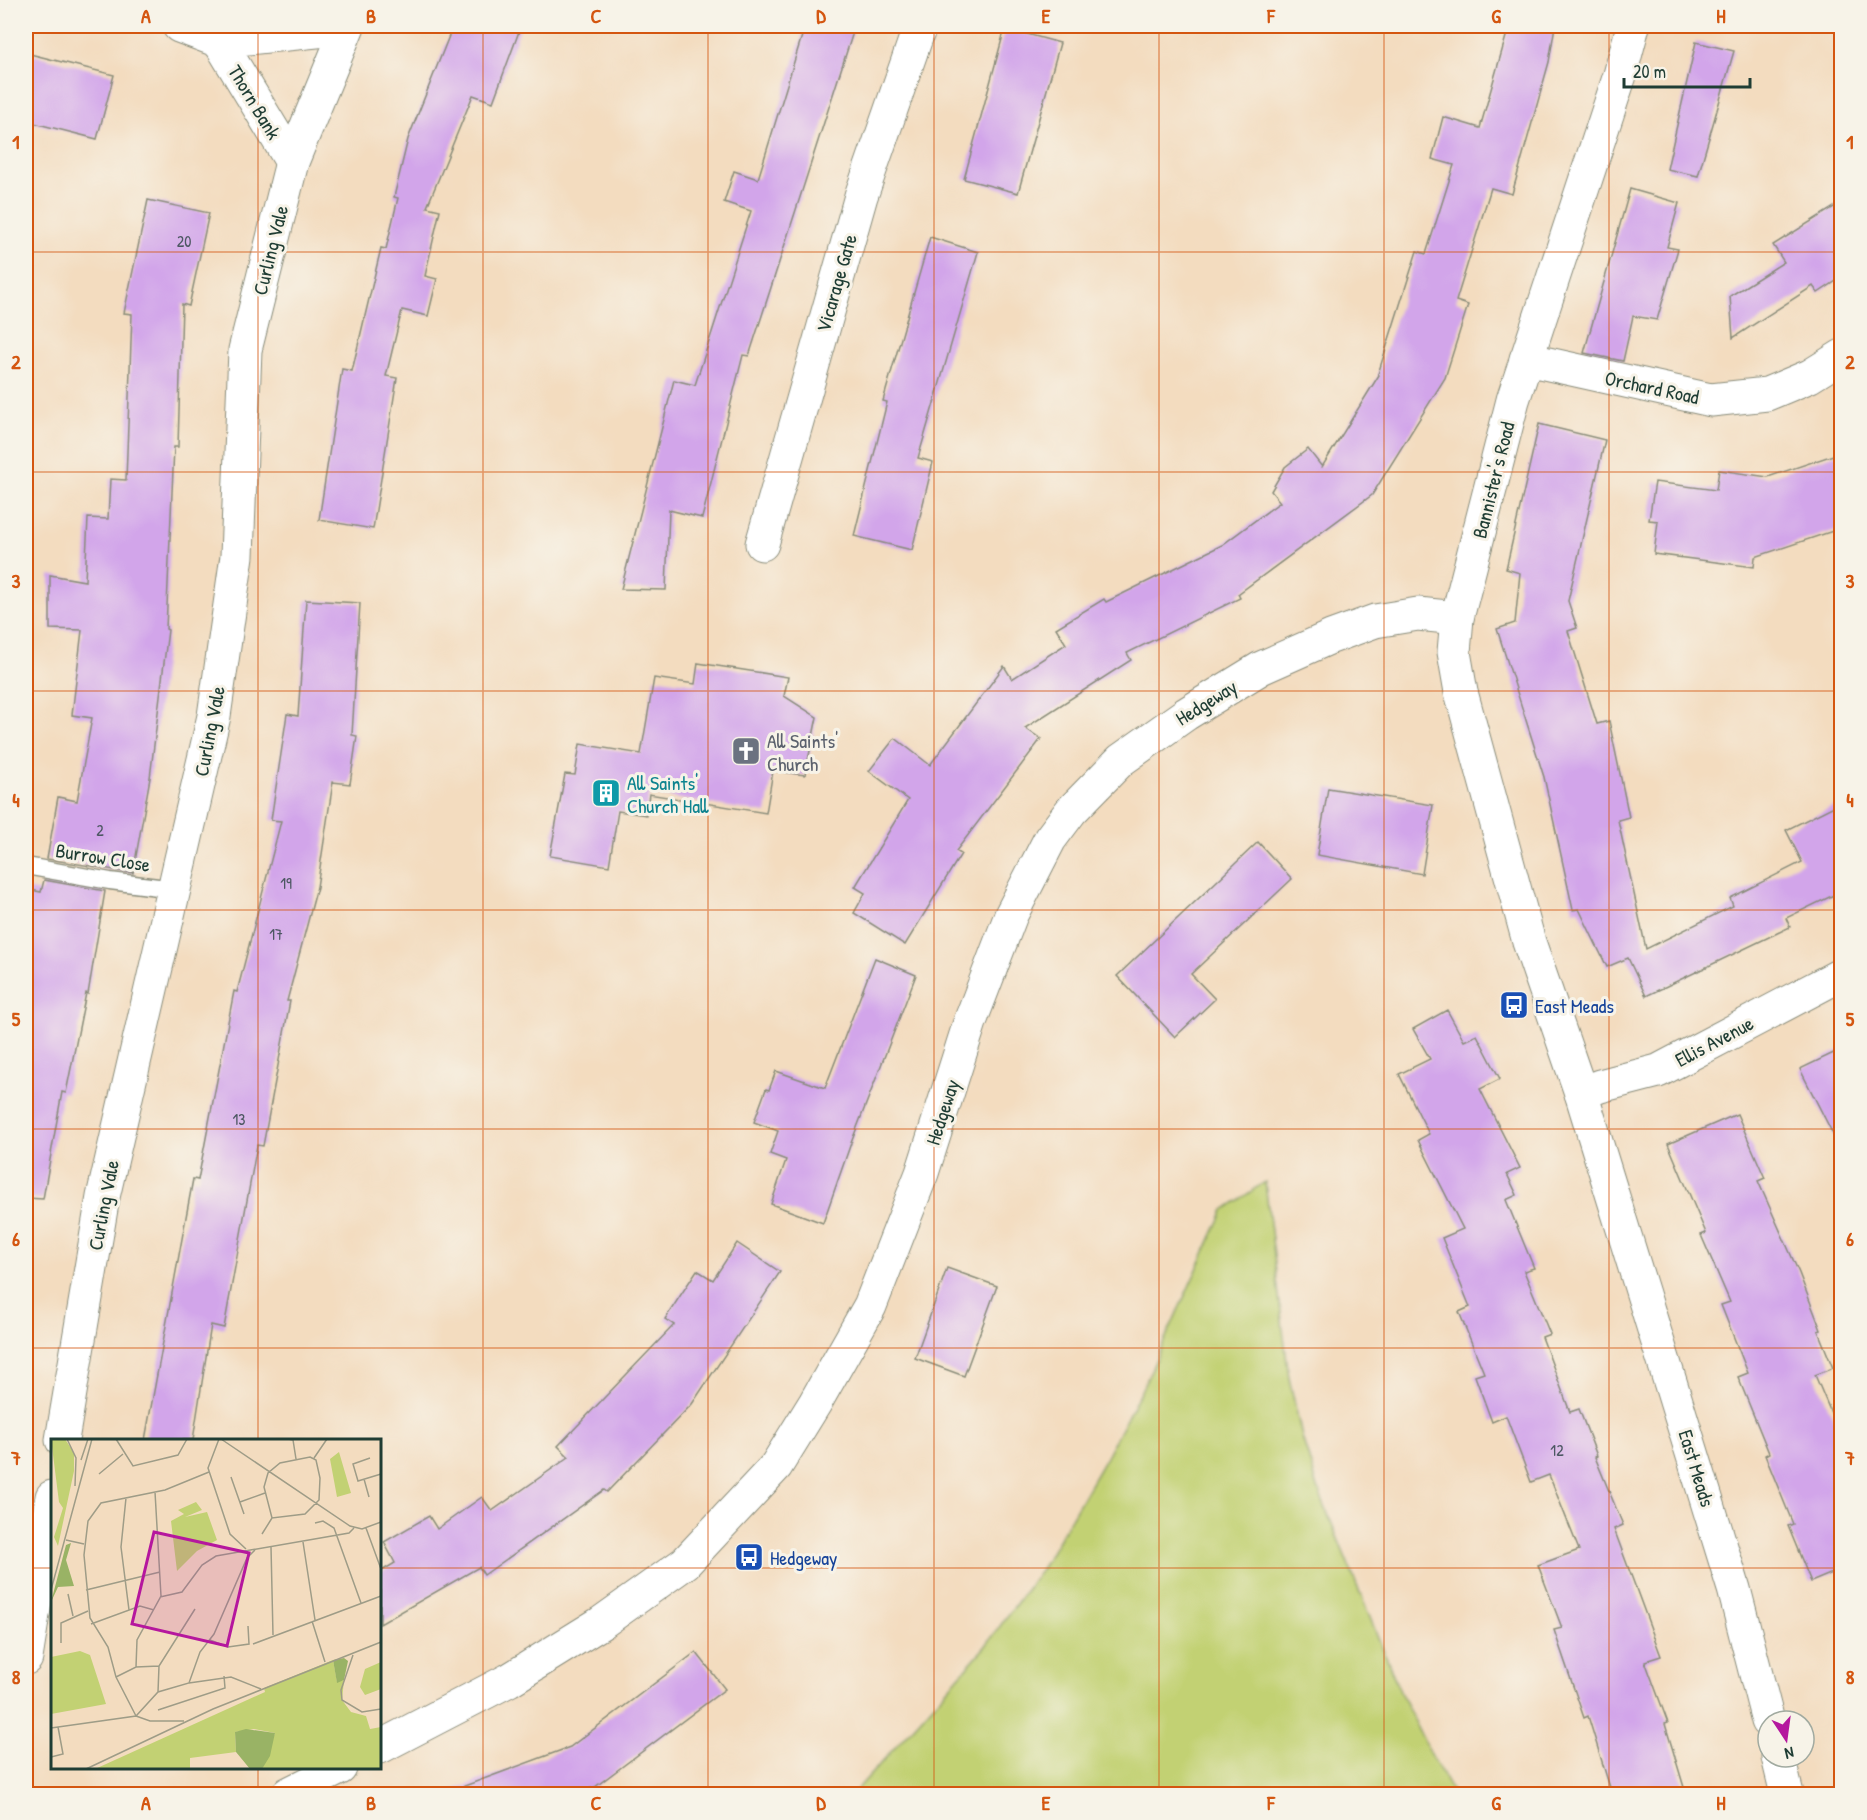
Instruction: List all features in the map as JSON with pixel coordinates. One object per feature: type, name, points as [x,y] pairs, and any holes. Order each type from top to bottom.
[{"type":"street","name":"Thorn Bank","points":[[179,26],[219,41],[347,27]]},
{"type":"street","name":"Vicarage Gate","points":[[762,544],[861,196],[920,26]]},
{"type":"street","name":"Bannister's Road","points":[[1529,942],[1461,692],[1454,652],[1458,618],[1514,400],[1620,75],[1633,26]]},
{"type":"street","name":"Curling Vale","points":[[62,1439],[103,1197],[214,716],[237,556],[245,350],[292,162],[347,27]]},
{"type":"street","name":"Thorn Bank","points":[[219,41],[292,162]]},
{"type":"street","name":"Orchard Road","points":[[1526,359],[1711,400],[1767,393],[1810,376],[1842,356]]},
{"type":"street","name":"Hedgeway","points":[[381,1746],[509,1680],[611,1617],[686,1563],[776,1466],[870,1306],[922,1173],[970,1022],[1011,915],[1050,839],[1071,811],[1121,760],[1186,714],[1261,668],[1331,637],[1375,621],[1418,614],[1458,618]]},
{"type":"street","name":"East Meads","points":[[1529,942],[1581,1093],[1734,1589],[1765,1709]]},
{"type":"street","name":"Ellis Avenue","points":[[1581,1093],[1658,1071],[1842,974]]},
{"type":"street","points":[[26,1658],[51,1503]]},
{"type":"street","points":[[288,1794],[336,1769]]},
{"type":"street","points":[[1781,1769],[1787,1794]]},
{"type":"lane","name":"Burrow Close","points":[[26,866],[110,881],[174,889]]},
{"type":"green space","points":[[1265,1182],[1289,1378],[1302,1437],[1321,1497],[1401,1694],[1453,1794],[853,1794],[985,1647],[1042,1568],[1105,1459],[1145,1383],[1224,1210]]},
{"type":"building","points":[[453,26],[521,26],[493,102],[473,95],[427,207],[440,210],[425,276],[437,279],[428,316],[402,310],[386,376],[397,378],[373,529],[319,520],[342,369],[352,371],[381,248],[386,249],[398,198],[394,197],[408,139]]},
{"type":"building","points":[[805,26],[855,26],[749,356],[743,355],[702,518],[669,510],[666,590],[621,589],[674,380],[695,385],[751,211],[724,202],[734,171],[758,179]]},
{"type":"building","points":[[1509,26],[1555,26],[1549,62],[1512,194],[1491,188],[1456,301],[1468,305],[1445,378],[1372,495],[1238,594],[1240,598],[1127,653],[1131,660],[1025,728],[1041,739],[956,851],[961,854],[905,945],[854,913],[865,893],[855,887],[908,800],[869,771],[895,738],[930,765],[1004,666],[1012,679],[1066,644],[1056,628],[1104,599],[1106,602],[1222,545],[1280,502],[1271,491],[1285,467],[1308,449],[1322,467],[1379,375],[1417,251],[1426,254],[1454,165],[1432,159],[1443,117],[1480,128]]},
{"type":"building","points":[[1005,28],[1060,43],[1018,193],[964,179]]},
{"type":"building","points":[[1696,42],[1734,51],[1698,176],[1667,169]]},
{"type":"building","points":[[26,53],[114,75],[97,139],[26,121]]},
{"type":"building","points":[[1630,189],[1679,203],[1667,247],[1678,249],[1657,320],[1633,316],[1623,361],[1584,353]]},
{"type":"building","points":[[148,200],[209,213],[189,306],[182,304],[178,447],[174,447],[166,629],[168,630],[150,778],[133,873],[47,859],[58,797],[77,801],[92,718],[72,715],[82,630],[50,629],[50,575],[85,581],[88,518],[108,519],[110,479],[126,480],[132,314],[124,313]]},
{"type":"building","points":[[1842,202],[1842,277],[1818,293],[1813,286],[1733,338],[1730,296],[1784,262],[1773,245]]},
{"type":"building","points":[[930,237],[978,252],[918,458],[933,462],[912,550],[854,536],[887,402],[883,401]]},
{"type":"building","points":[[1539,424],[1605,440],[1568,601],[1577,628],[1568,631],[1597,724],[1609,721],[1629,817],[1618,820],[1646,949],[1733,906],[1730,898],[1802,862],[1786,830],[1842,802],[1842,891],[1786,918],[1790,927],[1646,996],[1628,958],[1607,967],[1579,909],[1573,910],[1544,777],[1497,629],[1515,623],[1520,573],[1506,569]]},
{"type":"building","points":[[1842,452],[1842,528],[1755,557],[1754,567],[1654,554],[1658,521],[1649,520],[1655,482],[1716,490],[1719,470],[1768,477]]},
{"type":"building","points":[[306,600],[360,603],[352,735],[357,736],[350,784],[333,782],[317,887],[287,1001],[290,1001],[263,1146],[257,1145],[224,1328],[211,1325],[193,1439],[145,1439],[193,1179],[198,1180],[234,991],[237,992],[281,821],[271,820],[287,714],[298,716]]},
{"type":"building","name":"All Saints' Church","points":[[698,663],[788,677],[784,696],[817,717],[805,775],[773,771],[766,813],[649,794],[646,815],[618,811],[609,866],[550,856],[565,774],[575,775],[580,744],[641,754],[654,678],[695,684]]},
{"type":"building","points":[[1328,788],[1433,805],[1422,874],[1317,855]]},
{"type":"building","points":[[1258,842],[1292,879],[1191,974],[1215,999],[1175,1037],[1117,976]]},
{"type":"building","points":[[44,880],[105,891],[88,994],[86,993],[66,1093],[62,1092],[43,1199],[26,1198],[26,889],[41,892]]},
{"type":"building","points":[[875,958],[916,975],[851,1143],[823,1223],[771,1204],[786,1160],[770,1154],[778,1131],[754,1122],[766,1089],[769,1090],[776,1071],[825,1088]]},
{"type":"building","points":[[1447,1010],[1464,1041],[1477,1035],[1500,1079],[1480,1089],[1520,1168],[1507,1174],[1517,1195],[1506,1200],[1534,1268],[1524,1271],[1550,1334],[1542,1337],[1570,1412],[1579,1409],[1597,1456],[1595,1457],[1623,1525],[1614,1529],[1661,1656],[1645,1661],[1668,1723],[1665,1724],[1686,1794],[1612,1794],[1588,1716],[1584,1718],[1554,1630],[1562,1628],[1538,1565],[1579,1550],[1549,1475],[1531,1482],[1506,1416],[1492,1422],[1475,1376],[1484,1373],[1459,1312],[1470,1307],[1442,1238],[1463,1229],[1418,1140],[1429,1134],[1399,1074],[1430,1059],[1413,1029]]},
{"type":"building","points":[[1842,1049],[1842,1152],[1800,1069]]},
{"type":"building","points":[[1737,1114],[1765,1178],[1758,1181],[1799,1273],[1833,1368],[1815,1375],[1842,1439],[1842,1569],[1811,1582],[1788,1526],[1793,1524],[1765,1455],[1769,1453],[1738,1377],[1748,1373],[1721,1305],[1730,1302],[1701,1235],[1706,1233],[1668,1144]]},
{"type":"building","points":[[737,1243],[780,1272],[692,1404],[607,1492],[604,1490],[484,1575],[479,1567],[381,1623],[381,1571],[395,1563],[384,1542],[429,1516],[437,1529],[482,1497],[492,1511],[569,1457],[558,1446],[674,1325],[665,1319],[697,1270],[713,1280]]},
{"type":"building","points":[[947,1268],[997,1286],[964,1376],[915,1358]]},
{"type":"building","points":[[696,1652],[725,1689],[595,1787],[574,1794],[452,1794],[451,1791],[570,1747]]},
{"type":"place","name":"All Saints' Church","points":[[746,751]]},
{"type":"place","name":"All Saints' Church Hall","points":[[606,793]]},
{"type":"place","name":"East Meads","points":[[1514,1005]]},
{"type":"place","name":"Hedgeway","points":[[749,1557]]}]
